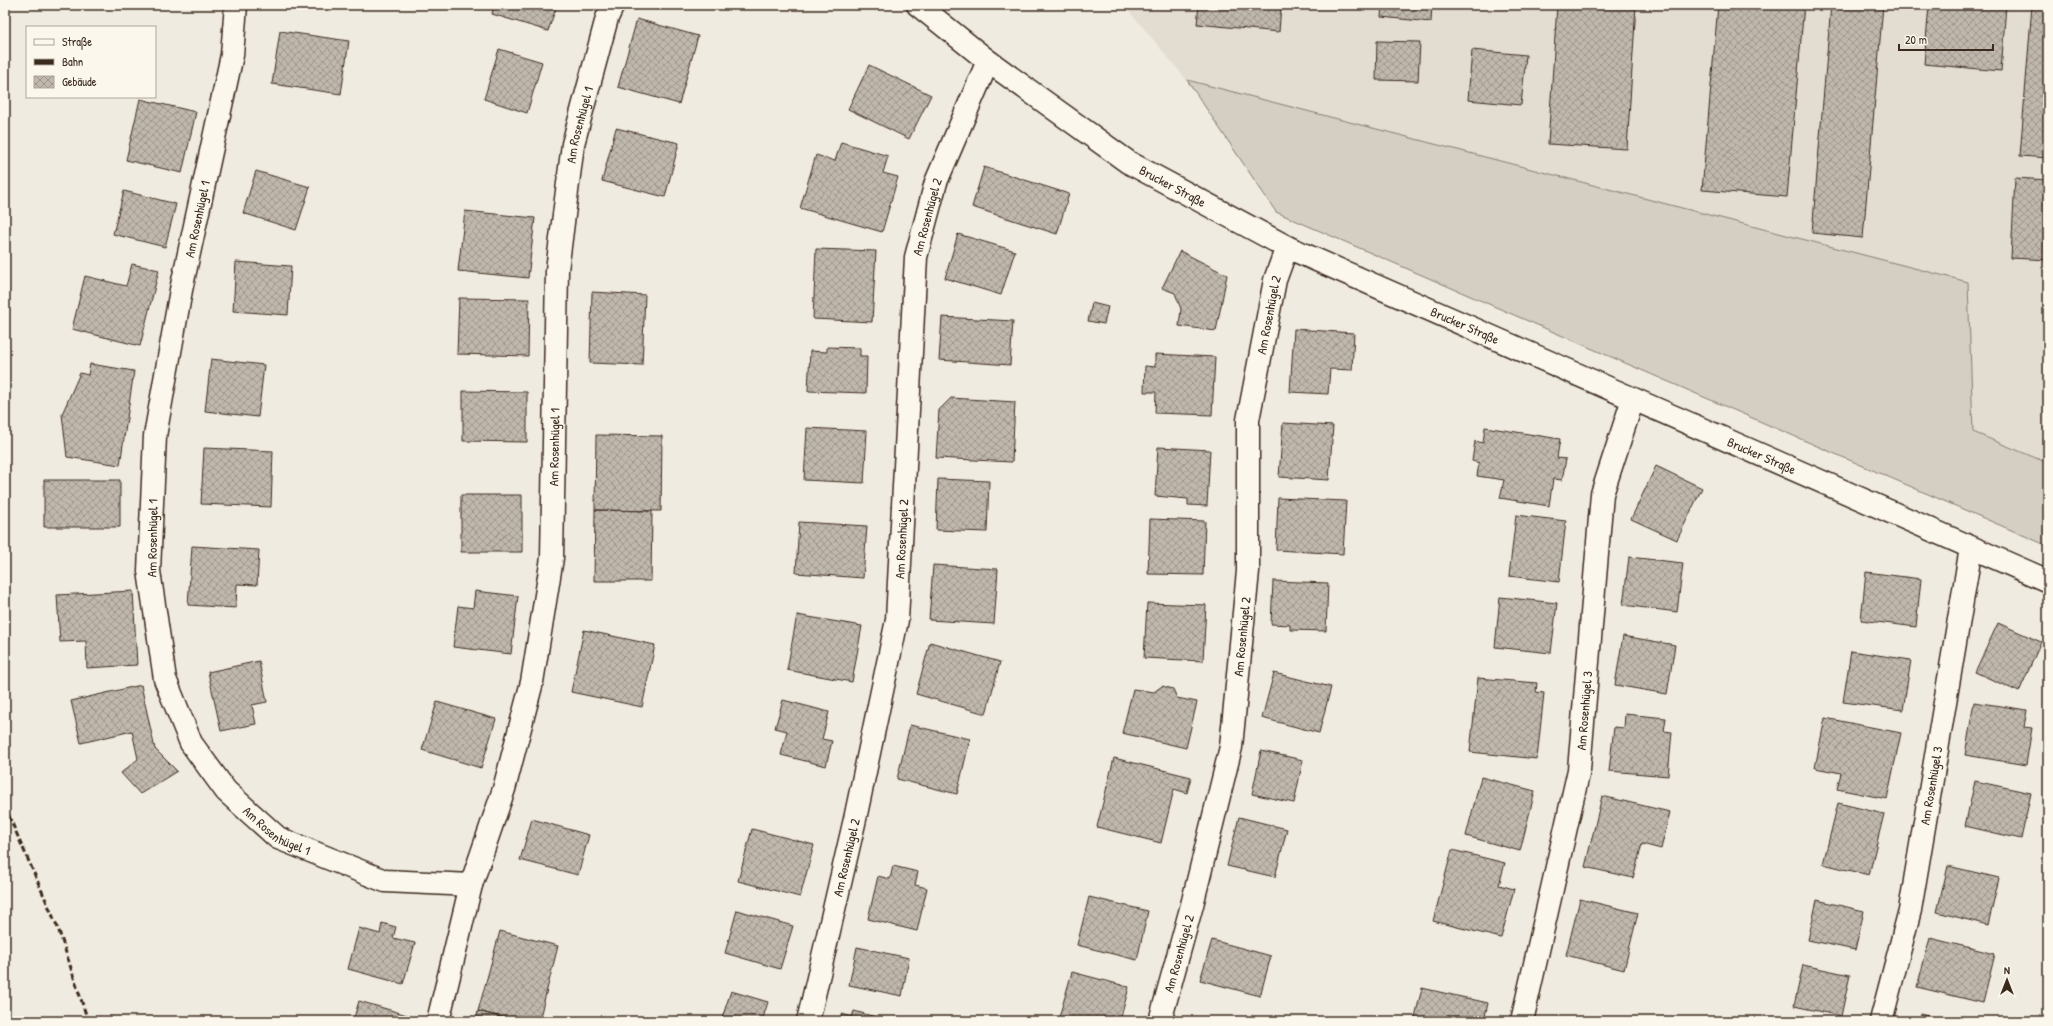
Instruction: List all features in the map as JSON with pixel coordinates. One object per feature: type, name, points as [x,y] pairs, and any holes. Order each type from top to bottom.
[{"type":"street","name":"Am Rosenhügel 1","points":[[236,5],[232,55],[181,290],[155,436],[149,571],[165,679],[191,743],[226,791],[278,838],[385,881],[471,885]]},
{"type":"street","name":"Am Rosenhügel 1","points":[[438,1021],[471,885],[504,790],[534,667],[552,558],[557,270],[573,144],[607,18],[613,5]]},
{"type":"street","name":"Brucker Straße","points":[[918,5],[988,61],[1128,162],[1287,248],[2048,581]]},
{"type":"street","name":"Am Rosenhügel 2","points":[[808,1021],[855,819],[897,620],[916,257],[936,182],[988,61]]},
{"type":"street","name":"Am Rosenhügel 2","points":[[1160,1021],[1192,905],[1231,747],[1248,571],[1248,420],[1275,280],[1287,248]]},
{"type":"street","name":"Am Rosenhügel 3","points":[[1522,1021],[1579,770],[1602,494],[1633,399]]},
{"type":"street","name":"Am Rosenhügel 3","points":[[1881,1021],[1910,910],[1971,548]]},
{"type":"shaded area","points":[[1124,5],[2048,5],[2048,463],[1973,432],[1968,282],[1187,80]]},
{"type":"shaded area","points":[[1187,80],[1968,282],[1973,432],[2048,463],[2048,546],[1276,212]]},
{"type":"building","points":[[494,5],[557,5],[548,31],[492,14]]},
{"type":"building","points":[[1199,5],[1281,5],[1279,32],[1197,24]]},
{"type":"building","points":[[1382,5],[1432,5],[1431,22],[1381,17]]},
{"type":"building","points":[[1557,5],[1636,5],[1627,149],[1548,144]]},
{"type":"building","points":[[1718,5],[1804,5],[1787,197],[1702,190]]},
{"type":"building","points":[[1831,5],[1883,5],[1863,238],[1812,233]]},
{"type":"building","points":[[1929,5],[2006,5],[2001,71],[1924,64]]},
{"type":"building","points":[[2032,5],[2048,5],[2048,158],[2020,156]]},
{"type":"building","points":[[637,19],[698,36],[679,104],[618,87]]},
{"type":"building","points":[[280,31],[349,41],[341,94],[272,84]]},
{"type":"building","points":[[1377,41],[1420,42],[1418,81],[1376,80]]},
{"type":"building","points":[[499,49],[542,62],[527,113],[484,99]]},
{"type":"building","points":[[1472,50],[1526,55],[1521,105],[1468,100]]},
{"type":"building","points":[[869,65],[931,95],[909,139],[848,109]]},
{"type":"building","points":[[140,99],[196,112],[182,173],[126,160]]},
{"type":"building","points":[[616,128],[679,143],[665,197],[602,181]]},
{"type":"building","points":[[841,142],[888,156],[883,173],[898,177],[882,232],[800,208],[816,155],[835,161]]},
{"type":"building","points":[[984,167],[1069,194],[1057,234],[972,207]]},
{"type":"building","points":[[256,171],[310,187],[296,230],[243,213]]},
{"type":"building","points":[[2015,178],[2048,180],[2048,260],[2011,258]]},
{"type":"building","points":[[124,191],[176,204],[165,247],[113,234]]},
{"type":"building","points":[[465,211],[535,218],[528,278],[458,271]]},
{"type":"building","points":[[958,234],[1015,251],[1001,295],[945,278]]},
{"type":"building","points":[[816,249],[876,251],[872,322],[813,319]]},
{"type":"building","points":[[1180,251],[1227,275],[1216,331],[1179,326],[1181,309],[1175,293],[1162,288]]},
{"type":"building","points":[[236,262],[291,266],[288,315],[233,311]]},
{"type":"building","points":[[132,264],[159,270],[140,346],[72,329],[85,276],[126,286]]},
{"type":"building","points":[[592,292],[645,295],[642,365],[590,363]]},
{"type":"building","points":[[459,298],[529,299],[528,356],[457,354]]},
{"type":"building","points":[[1092,303],[1108,307],[1104,324],[1088,321]]},
{"type":"building","points":[[942,317],[1013,321],[1010,365],[939,360]]},
{"type":"building","points":[[1294,329],[1354,333],[1352,370],[1330,369],[1328,394],[1290,392]]},
{"type":"building","points":[[827,347],[860,348],[860,356],[867,356],[866,393],[808,391],[810,351],[827,352]]},
{"type":"building","points":[[1155,354],[1215,357],[1212,415],[1155,413],[1156,392],[1144,392],[1145,366],[1155,367]]},
{"type":"building","points":[[211,359],[264,365],[258,417],[205,411]]},
{"type":"building","points":[[90,364],[134,371],[120,465],[67,457],[62,414],[80,373],[88,375]]},
{"type":"building","points":[[463,391],[527,392],[527,442],[463,441]]},
{"type":"building","points":[[951,398],[1015,402],[1012,462],[936,458],[939,410]]},
{"type":"building","points":[[1283,423],[1333,426],[1329,480],[1279,477]]},
{"type":"building","points":[[1485,427],[1560,439],[1557,458],[1566,459],[1562,480],[1553,479],[1549,506],[1500,498],[1504,480],[1477,476],[1479,463],[1472,461],[1475,441],[1483,443]]},
{"type":"building","points":[[807,428],[867,431],[864,483],[804,480]]},
{"type":"building","points":[[596,435],[662,436],[661,511],[595,510]]},
{"type":"building","points":[[1158,447],[1210,450],[1207,506],[1188,505],[1188,499],[1155,496]]},
{"type":"building","points":[[204,448],[273,451],[271,507],[201,504]]},
{"type":"building","points":[[1656,466],[1702,488],[1677,540],[1631,519]]},
{"type":"building","points":[[938,479],[989,481],[987,532],[936,530]]},
{"type":"building","points":[[44,480],[120,480],[120,527],[44,527]]},
{"type":"building","points":[[461,495],[522,495],[522,552],[461,552]]},
{"type":"building","points":[[1278,498],[1346,501],[1343,554],[1276,550]]},
{"type":"building","points":[[595,510],[652,511],[651,581],[594,581]]},
{"type":"building","points":[[1516,515],[1566,521],[1559,582],[1509,576]]},
{"type":"building","points":[[1150,519],[1205,521],[1203,575],[1148,574]]},
{"type":"building","points":[[799,522],[867,526],[863,578],[796,573]]},
{"type":"building","points":[[192,546],[259,550],[257,585],[237,584],[236,608],[188,605]]},
{"type":"building","points":[[1629,557],[1683,563],[1677,612],[1623,605]]},
{"type":"building","points":[[933,565],[998,569],[994,624],[929,620]]},
{"type":"building","points":[[1866,572],[1921,579],[1916,627],[1861,620]]},
{"type":"building","points":[[1273,581],[1328,583],[1326,631],[1290,630],[1290,625],[1271,624]]},
{"type":"building","points":[[133,591],[137,665],[87,668],[86,641],[60,642],[57,595]]},
{"type":"building","points":[[475,591],[518,596],[511,654],[453,647],[458,606],[473,608]]},
{"type":"building","points":[[1500,597],[1557,603],[1551,653],[1495,647]]},
{"type":"building","points":[[1147,603],[1206,605],[1203,661],[1144,658]]},
{"type":"building","points":[[797,615],[862,626],[852,682],[787,670]]},
{"type":"building","points":[[1998,623],[2041,642],[2019,692],[1975,672]]},
{"type":"building","points":[[584,630],[655,645],[642,707],[571,692]]},
{"type":"building","points":[[1623,636],[1675,645],[1667,694],[1615,685]]},
{"type":"building","points":[[930,642],[1000,662],[986,714],[916,694]]},
{"type":"building","points":[[1851,651],[1911,660],[1903,710],[1843,702]]},
{"type":"building","points":[[259,661],[267,702],[252,705],[256,724],[221,731],[208,672]]},
{"type":"building","points":[[1274,673],[1331,687],[1319,733],[1262,718]]},
{"type":"building","points":[[1478,678],[1537,683],[1536,692],[1544,693],[1537,759],[1470,752]]},
{"type":"building","points":[[141,685],[155,749],[177,771],[140,794],[121,773],[138,759],[132,731],[81,743],[71,701]]},
{"type":"building","points":[[1162,686],[1173,689],[1177,698],[1197,702],[1186,748],[1122,733],[1133,689],[1154,692]]},
{"type":"building","points":[[783,700],[829,712],[822,739],[832,741],[826,766],[781,755],[787,731],[775,728]]},
{"type":"building","points":[[437,702],[496,719],[481,768],[422,750]]},
{"type":"building","points":[[1974,702],[2027,710],[2024,727],[2032,728],[2026,765],[1965,755]]},
{"type":"building","points":[[1625,714],[1666,718],[1664,731],[1672,732],[1668,776],[1609,771],[1614,727],[1624,728]]},
{"type":"building","points":[[1825,718],[1901,733],[1887,799],[1837,789],[1841,773],[1815,768]]},
{"type":"building","points":[[910,725],[970,739],[957,794],[897,779]]},
{"type":"building","points":[[1261,751],[1303,760],[1294,803],[1252,794]]},
{"type":"building","points":[[1114,758],[1191,777],[1187,793],[1174,789],[1161,843],[1097,827]]},
{"type":"building","points":[[1481,777],[1535,791],[1520,851],[1466,836]]},
{"type":"building","points":[[1975,781],[2031,793],[2021,839],[1965,826]]},
{"type":"building","points":[[1602,796],[1670,812],[1661,849],[1642,844],[1633,878],[1585,867]]},
{"type":"building","points":[[1838,803],[1884,814],[1869,875],[1823,864]]},
{"type":"building","points":[[1239,817],[1287,829],[1275,877],[1227,866]]},
{"type":"building","points":[[532,819],[589,835],[578,875],[520,860]]},
{"type":"building","points":[[752,829],[814,845],[800,897],[738,881]]},
{"type":"building","points":[[1452,850],[1505,863],[1499,885],[1514,889],[1501,938],[1433,921]]},
{"type":"building","points":[[893,866],[918,872],[915,885],[927,888],[917,931],[868,919],[878,876],[890,879]]},
{"type":"building","points":[[1948,866],[1999,878],[1988,925],[1937,912]]},
{"type":"building","points":[[1089,897],[1148,911],[1137,960],[1077,945]]},
{"type":"building","points":[[1580,899],[1638,913],[1624,970],[1566,955]]},
{"type":"building","points":[[1817,900],[1864,911],[1855,950],[1808,940]]},
{"type":"building","points":[[737,910],[793,926],[780,969],[725,953]]},
{"type":"building","points":[[382,923],[396,927],[393,938],[415,943],[403,984],[348,969],[359,928],[380,934]]},
{"type":"building","points":[[500,931],[558,946],[539,1021],[516,1021],[478,1011]]},
{"type":"building","points":[[1930,938],[1995,954],[1983,1003],[1917,987]]},
{"type":"building","points":[[1212,940],[1271,956],[1260,996],[1200,980]]},
{"type":"building","points":[[857,947],[909,958],[902,996],[849,985]]},
{"type":"building","points":[[1803,965],[1850,975],[1841,1016],[1794,1006]]},
{"type":"building","points":[[1072,972],[1129,987],[1120,1021],[1058,1021]]},
{"type":"building","points":[[1422,988],[1488,1003],[1484,1021],[1414,1021]]},
{"type":"building","points":[[731,991],[768,1002],[762,1021],[721,1021]]},
{"type":"building","points":[[359,1001],[414,1017],[413,1021],[353,1021]]},
{"type":"building","points":[[478,1011],[516,1021],[476,1021]]},
{"type":"building","points":[[854,1011],[890,1021],[840,1021],[842,1014],[852,1017]]},
{"type":"building","points":[[1920,1014],[1948,1021],[1918,1021]]},
{"type":"railway","points":[[5,807],[58,928],[88,1021]]}]
